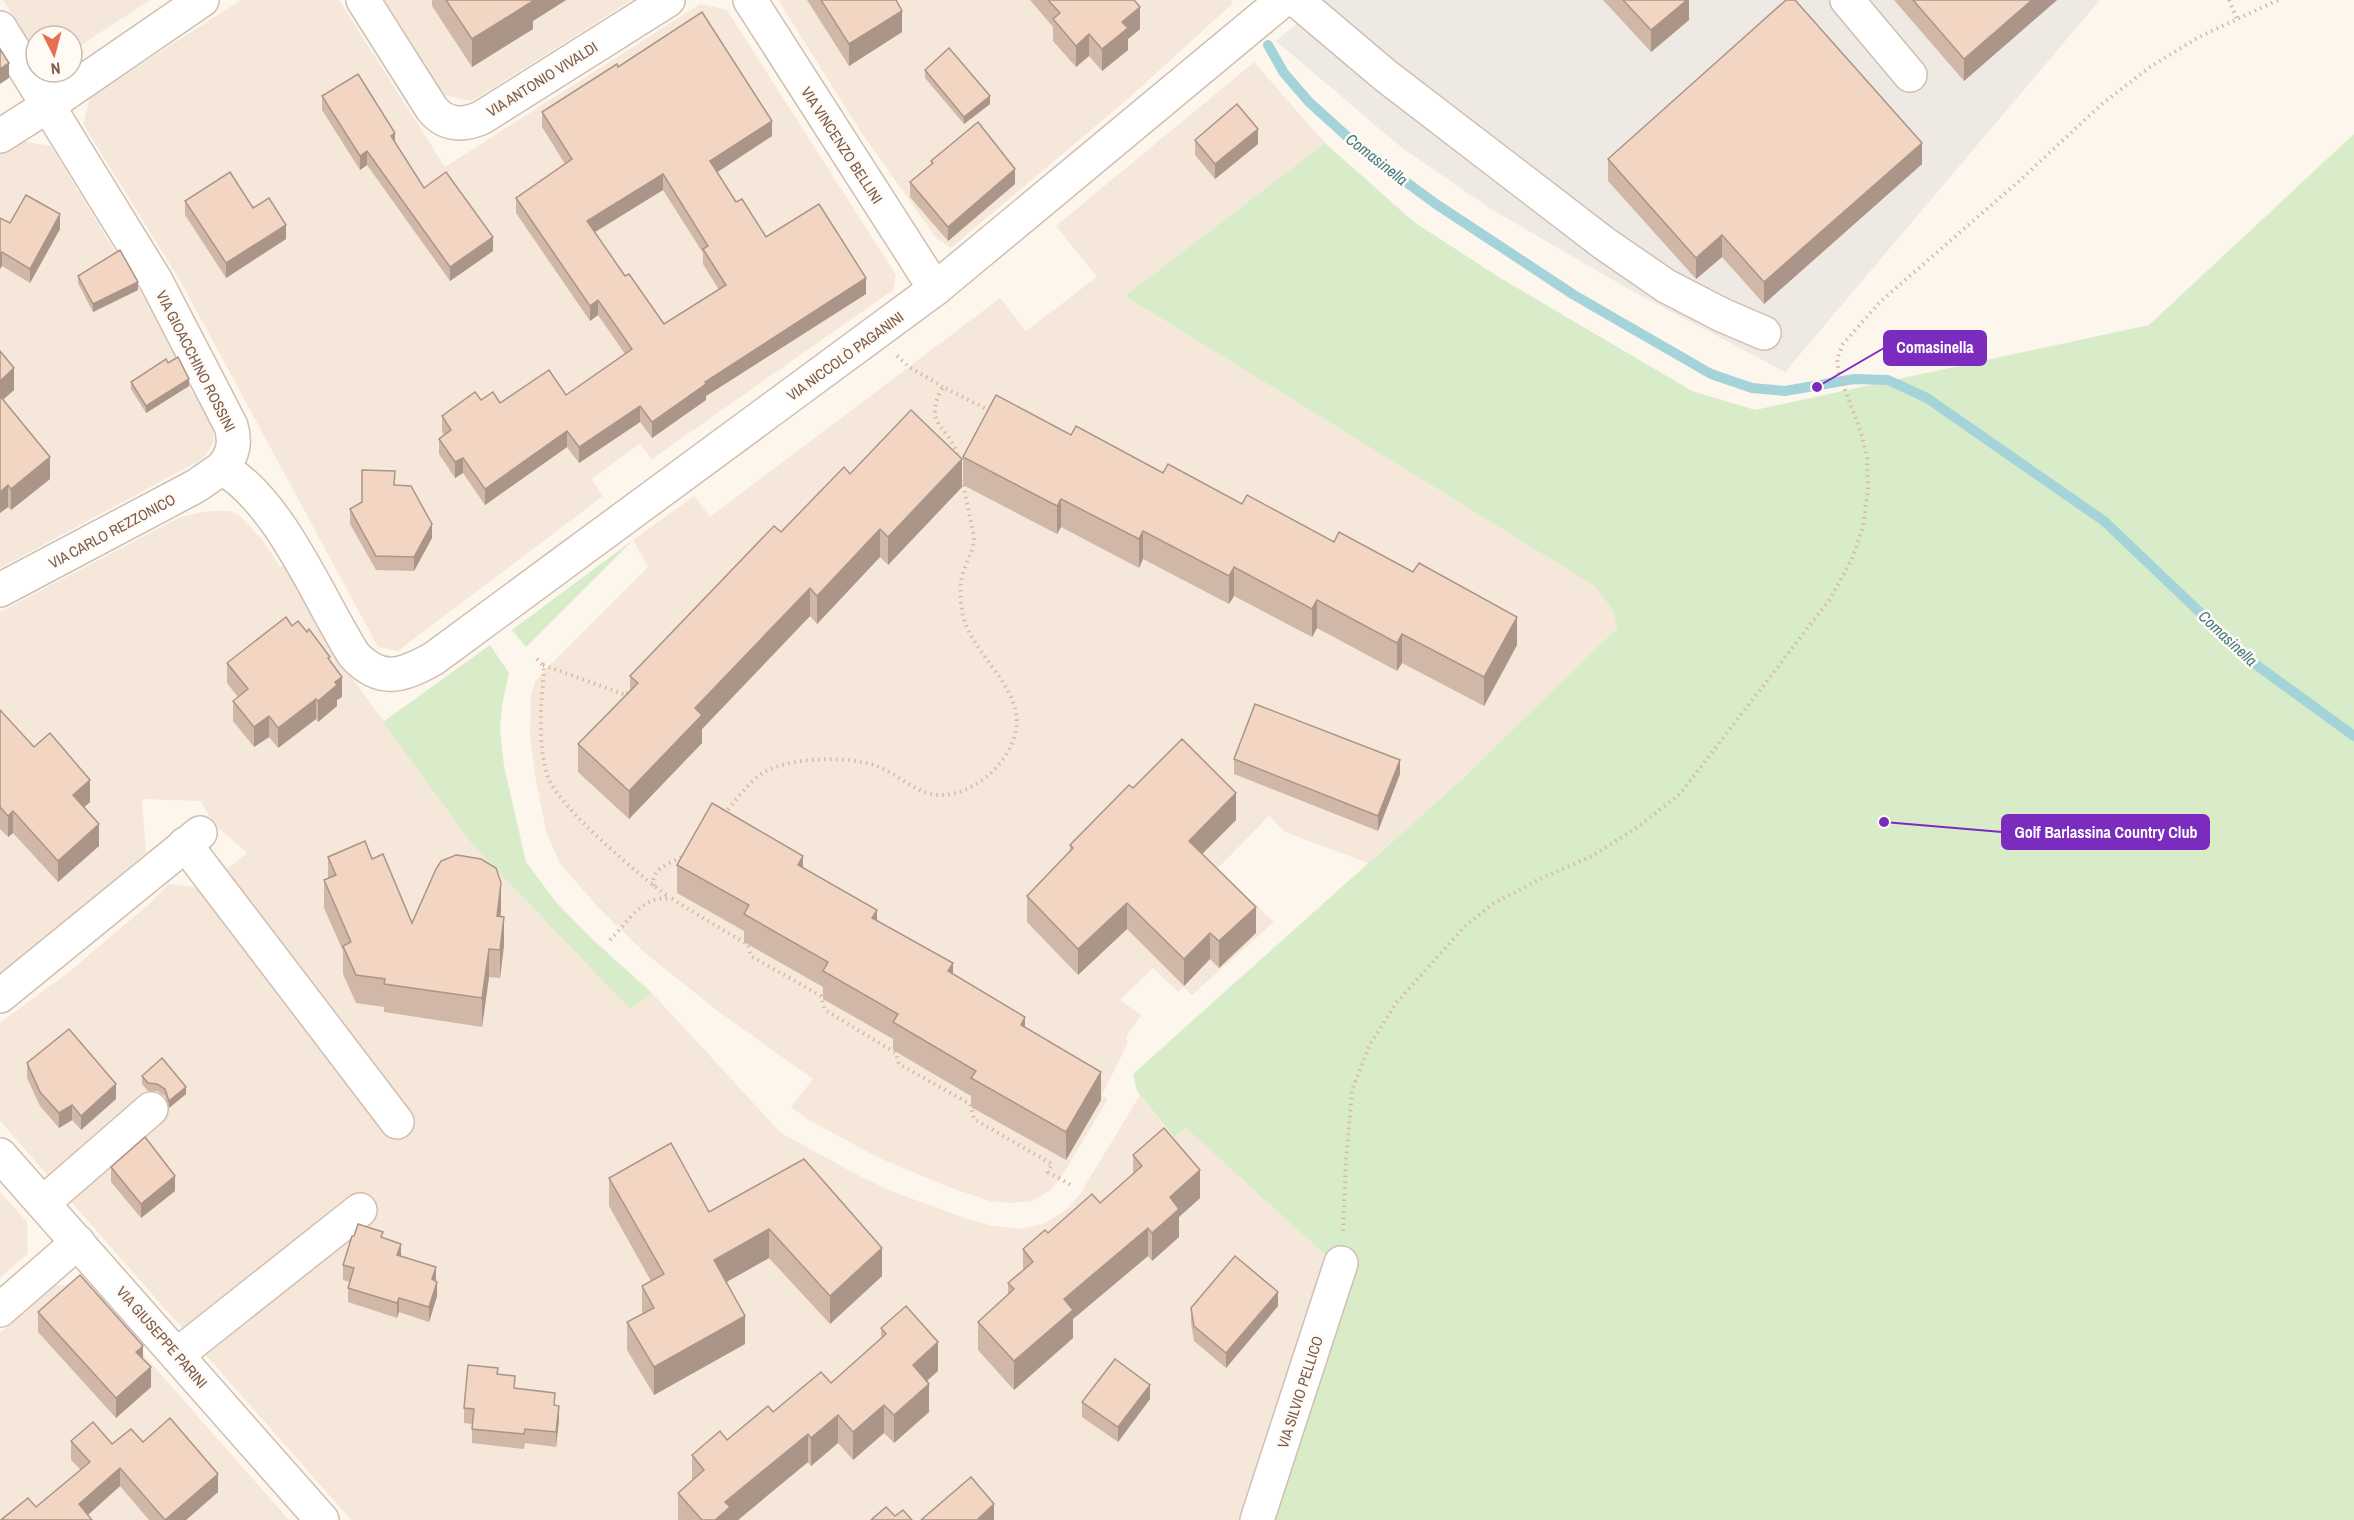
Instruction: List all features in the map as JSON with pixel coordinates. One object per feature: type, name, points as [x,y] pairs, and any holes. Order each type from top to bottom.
[{"type":"street","points":[[0,136],[202,0]]},
{"type":"street","name":"VIA ANTONIO VIVALDI","points":[[363,0],[432,109],[447,121],[464,124],[481,118],[668,0]]},
{"type":"street","name":"VIA VINCENZO BELLINI","points":[[750,0],[934,289]]},
{"type":"street","name":"VIA NICCOLÒ PAGANINI","points":[[222,468],[236,476],[250,489],[272,515],[354,655],[371,670],[383,674],[396,675],[413,670],[433,659],[934,289],[1283,0]]},
{"type":"street","points":[[1296,0],[1386,76],[1605,244],[1666,286],[1722,315],[1764,333]]},
{"type":"street","points":[[1846,0],[1910,75]]},
{"type":"street","name":"VIA GIOACCHINO ROSSINI","points":[[0,28],[156,281],[231,426],[235,438],[232,451],[222,468]]},
{"type":"street","name":"VIA CARLO REZZONICO","points":[[0,590],[196,486],[222,468]]},
{"type":"street","points":[[0,996],[193,839],[397,1122]]},
{"type":"street","points":[[43,1203],[152,1108]]},
{"type":"street","name":"VIA GIUSEPPE PARINI","points":[[0,1155],[322,1520]]},
{"type":"street","points":[[177,1355],[360,1210]]},
{"type":"street","points":[[0,1310],[78,1242]]},
{"type":"street","name":"VIA SILVIO PELLICO","points":[[1257,1520],[1341,1263]]},
{"type":"path","points":[[2229,0],[2237,19]]},
{"type":"path","points":[[1341,1263],[1352,1090],[1370,1044],[1396,1002],[1465,926],[1494,903],[1592,856],[1635,830],[1680,795],[1798,644],[1830,599],[1852,559],[1863,527],[1868,490],[1867,458],[1839,373],[1837,359],[1843,344],[1881,301],[2018,182],[2102,104],[2150,67],[2199,37],[2278,0]]},
{"type":"path","points":[[878,331],[900,360],[943,387],[993,413]]},
{"type":"path","points":[[943,387],[935,410],[936,421],[956,449],[959,464]]},
{"type":"path","points":[[717,822],[760,775],[787,764],[818,760],[863,762],[890,771],[925,792],[942,796],[956,793],[990,776],[1002,762],[1014,742],[1017,722],[1014,706],[994,666],[972,640],[965,624],[960,597],[961,583],[964,568],[974,546],[974,537],[961,474]]},
{"type":"path","points":[[537,659],[543,665],[626,695],[633,687]]},
{"type":"path","points":[[543,665],[542,746],[552,786],[584,822],[654,886],[748,945],[751,956],[821,996],[825,1010],[896,1053],[899,1064],[970,1104],[974,1119],[1052,1164],[1048,1172],[1073,1186]]},
{"type":"path","points":[[654,886],[656,872],[684,856]]},
{"type":"path","points":[[610,940],[643,904],[663,898],[672,899]]},
{"type":"shaded area","points":[[3,0],[150,0],[84,43],[84,24],[24,24],[24,34]]},
{"type":"shaded area","points":[[241,0],[339,0],[445,167],[700,4],[727,10],[896,275],[893,290],[652,459],[640,444],[591,479],[603,496],[398,651],[378,647],[181,282],[83,124],[90,97]]},
{"type":"shaded area","points":[[384,0],[632,0],[472,101],[443,95]]},
{"type":"shaded area","points":[[778,0],[1232,0],[1233,3],[1130,97],[951,248],[936,238],[861,132]]},
{"type":"shaded area","points":[[1321,0],[2100,0],[1785,372],[1632,291],[1491,209],[1401,147],[1276,41],[1321,3]]},
{"type":"shaded area","points":[[1254,62],[1325,143],[1125,296],[1596,587],[1613,611],[1617,628],[1460,781],[1368,863],[1285,832],[1269,816],[1217,869],[1274,922],[1192,995],[1183,987],[1178,992],[1153,968],[1120,1000],[1141,1015],[1126,1037],[1128,1043],[1102,1095],[1108,1099],[1060,1179],[1049,1191],[1032,1201],[1011,1203],[990,1201],[946,1186],[877,1157],[807,1119],[791,1107],[813,1079],[719,1012],[645,953],[596,905],[559,862],[546,831],[530,736],[531,696],[535,682],[544,671],[648,567],[633,540],[694,496],[710,517],[1000,298],[1026,331],[1097,277],[1056,226]]},
{"type":"shaded area","points":[[22,141],[51,146],[119,258],[121,257],[180,363],[192,385],[189,387],[212,425],[214,441],[205,456],[197,462],[0,568],[0,155]]},
{"type":"shaded area","points":[[210,511],[230,511],[240,516],[262,539],[280,567],[286,564],[343,665],[472,844],[630,1008],[652,993],[781,1133],[863,1178],[894,1192],[967,1219],[1018,1229],[1044,1224],[1067,1209],[1080,1194],[1140,1095],[1173,1137],[1185,1127],[1333,1262],[1242,1520],[351,1520],[0,1121],[0,1023],[69,972],[148,905],[169,884],[203,888],[247,853],[213,823],[201,801],[142,799],[146,853],[46,938],[0,973],[0,612],[180,517]]},
{"type":"shaded area","points":[[0,1192],[27,1222],[28,1253],[0,1278]]},
{"type":"shaded area","points":[[54,1285],[83,1286],[289,1520],[0,1520],[0,1333]]},
{"type":"green space","points":[[2354,134],[2354,1520],[1266,1520],[1333,1262],[1186,1128],[1174,1137],[1137,1091],[1133,1074],[1460,781],[1617,628],[1613,611],[1596,587],[1125,296],[1325,143],[1414,222],[1497,276],[1692,391],[1755,410],[2149,325]]},
{"type":"green space","points":[[633,540],[526,647],[512,630]]},
{"type":"green space","points":[[490,645],[509,673],[502,705],[500,729],[504,766],[526,862],[556,902],[592,939],[652,993],[630,1009],[472,844],[383,722]]},
{"type":"building","points":[[446,0],[532,0],[533,1],[472,39]]},
{"type":"building","points":[[821,0],[896,0],[902,11],[849,44]]},
{"type":"building","points":[[1048,0],[1134,0],[1140,7],[1122,22],[1128,28],[1102,49],[1089,34],[1076,46],[1053,19],[1060,13]]},
{"type":"building","points":[[1623,0],[1687,0],[1651,30]]},
{"type":"building","points":[[1786,0],[1795,0],[1922,143],[1764,282],[1722,235],[1696,258],[1608,159]]},
{"type":"building","points":[[1913,0],[2032,0],[1964,59]]},
{"type":"building","points":[[702,12],[772,121],[710,161],[736,202],[742,199],[766,237],[819,204],[866,278],[705,382],[706,384],[652,422],[640,406],[579,447],[567,431],[485,489],[463,458],[455,462],[439,439],[451,430],[442,416],[475,392],[481,400],[493,392],[500,403],[549,370],[566,395],[632,349],[598,300],[590,306],[516,198],[572,159],[542,112],[617,64],[618,67]],"holes":[[[663,174],[708,246],[703,249],[726,285],[664,324],[629,274],[625,276],[587,221]]]},
{"type":"building","points":[[949,48],[990,96],[964,117],[925,70]]},
{"type":"building","points":[[0,49],[9,63],[0,69]]},
{"type":"building","points":[[358,74],[395,133],[391,136],[424,188],[446,172],[493,237],[450,267],[367,151],[360,156],[322,96]]},
{"type":"building","points":[[1237,104],[1258,129],[1215,164],[1195,140]]},
{"type":"building","points":[[978,122],[1015,169],[948,227],[910,182],[933,163],[931,161]]},
{"type":"building","points":[[230,172],[253,208],[269,198],[286,225],[226,263],[185,201]]},
{"type":"building","points":[[26,195],[60,214],[30,269],[2,252],[0,255],[0,218],[10,223]]},
{"type":"building","points":[[120,250],[138,282],[93,304],[78,276]]},
{"type":"building","points":[[0,351],[14,368],[0,381]]},
{"type":"building","points":[[178,357],[189,379],[146,406],[131,382],[166,359],[168,363]]},
{"type":"building","points":[[996,395],[1071,435],[1076,426],[1163,473],[1168,464],[1242,504],[1247,495],[1334,542],[1339,532],[1413,572],[1419,563],[1517,617],[1484,677],[1402,634],[1397,643],[1317,600],[1312,609],[1234,567],[1229,576],[1143,531],[1139,539],[1061,499],[1057,506],[963,457]]},
{"type":"building","points":[[0,396],[50,457],[11,489],[8,485],[0,492]]},
{"type":"building","points":[[911,410],[962,459],[888,537],[880,529],[817,596],[810,588],[695,708],[702,715],[629,791],[578,744],[638,683],[630,676],[774,526],[781,532],[844,467],[850,474]]},
{"type":"building","points":[[362,470],[395,471],[394,485],[411,486],[432,524],[414,557],[376,556],[350,509],[362,502]]},
{"type":"building","points":[[286,617],[292,626],[298,621],[307,632],[309,629],[342,677],[335,682],[337,685],[318,701],[316,699],[278,728],[269,716],[254,727],[233,701],[248,689],[227,663]]},
{"type":"building","points":[[1255,704],[1400,760],[1378,816],[1234,759]]},
{"type":"building","points":[[0,710],[34,747],[50,733],[90,780],[73,795],[99,824],[58,861],[13,811],[8,816],[0,807]]},
{"type":"building","points":[[1182,739],[1236,793],[1189,841],[1256,907],[1219,941],[1210,933],[1184,959],[1127,903],[1078,949],[1027,896],[1073,848],[1070,845],[1129,785],[1133,788]]},
{"type":"building","points":[[712,803],[803,856],[798,865],[877,910],[872,918],[953,963],[948,971],[1025,1017],[1021,1025],[1101,1072],[1066,1132],[971,1078],[976,1071],[893,1022],[898,1014],[823,971],[828,962],[744,914],[749,905],[677,865]]},
{"type":"building","points":[[365,841],[372,859],[383,854],[412,923],[441,861],[456,855],[481,859],[496,868],[501,883],[497,916],[504,917],[500,950],[489,949],[482,998],[384,984],[385,979],[356,975],[343,946],[351,942],[324,880],[336,875],[328,857]]},
{"type":"building","points":[[69,1029],[116,1084],[81,1116],[72,1105],[59,1113],[40,1092],[27,1063]]},
{"type":"building","points":[[162,1058],[186,1087],[169,1101],[165,1089],[157,1084],[148,1083],[142,1076]]},
{"type":"building","points":[[1164,1128],[1200,1170],[1170,1197],[1179,1209],[1152,1233],[1148,1228],[1064,1299],[1073,1310],[1014,1361],[978,1322],[1014,1289],[1008,1283],[1033,1262],[1023,1249],[1045,1230],[1048,1233],[1092,1194],[1100,1203],[1142,1166],[1133,1155]]},
{"type":"building","points":[[145,1137],[175,1176],[141,1204],[111,1167]]},
{"type":"building","points":[[671,1143],[709,1212],[804,1159],[882,1248],[830,1296],[769,1229],[714,1260],[745,1316],[654,1367],[627,1322],[654,1308],[642,1286],[664,1274],[609,1178]]},
{"type":"building","points":[[358,1224],[383,1232],[381,1237],[401,1244],[397,1255],[436,1267],[432,1279],[437,1282],[429,1307],[399,1298],[397,1303],[348,1288],[354,1268],[343,1265]]},
{"type":"building","points":[[1235,1256],[1278,1292],[1226,1353],[1194,1326],[1191,1308]]},
{"type":"building","points":[[80,1275],[143,1346],[136,1352],[151,1367],[116,1398],[38,1312]]},
{"type":"building","points":[[906,1306],[938,1342],[913,1365],[929,1384],[894,1415],[884,1405],[853,1432],[838,1415],[811,1438],[808,1434],[725,1502],[730,1507],[715,1520],[702,1520],[678,1493],[704,1470],[692,1455],[720,1431],[727,1440],[768,1406],[773,1412],[821,1372],[831,1383],[886,1334],[881,1328]]},
{"type":"building","points":[[1115,1359],[1150,1385],[1118,1427],[1082,1402]]},
{"type":"building","points":[[468,1365],[498,1368],[497,1374],[515,1376],[514,1388],[555,1393],[554,1405],[559,1406],[556,1432],[525,1429],[524,1434],[472,1429],[474,1409],[464,1408]]},
{"type":"building","points":[[170,1418],[218,1474],[165,1520],[120,1468],[79,1504],[92,1520],[1,1520],[28,1498],[36,1507],[90,1462],[71,1441],[93,1422],[112,1444],[131,1429],[143,1442]]},
{"type":"building","points":[[971,1477],[994,1504],[977,1520],[921,1520]]},
{"type":"building","points":[[886,1507],[895,1516],[903,1510],[912,1520],[871,1520]]},
{"type":"waterway","name":"Comasinella","points":[[1268,45],[1284,73],[1309,102],[1361,149],[1436,204],[1574,295],[1711,374],[1752,388],[1785,391],[1854,379],[1888,380],[1927,398],[2104,521],[2251,661],[2354,736]]},
{"type":"place","name":"Comasinella","points":[[1817,387]]},
{"type":"place","name":"Golf Barlassina Country Club","points":[[1884,822]]}]
